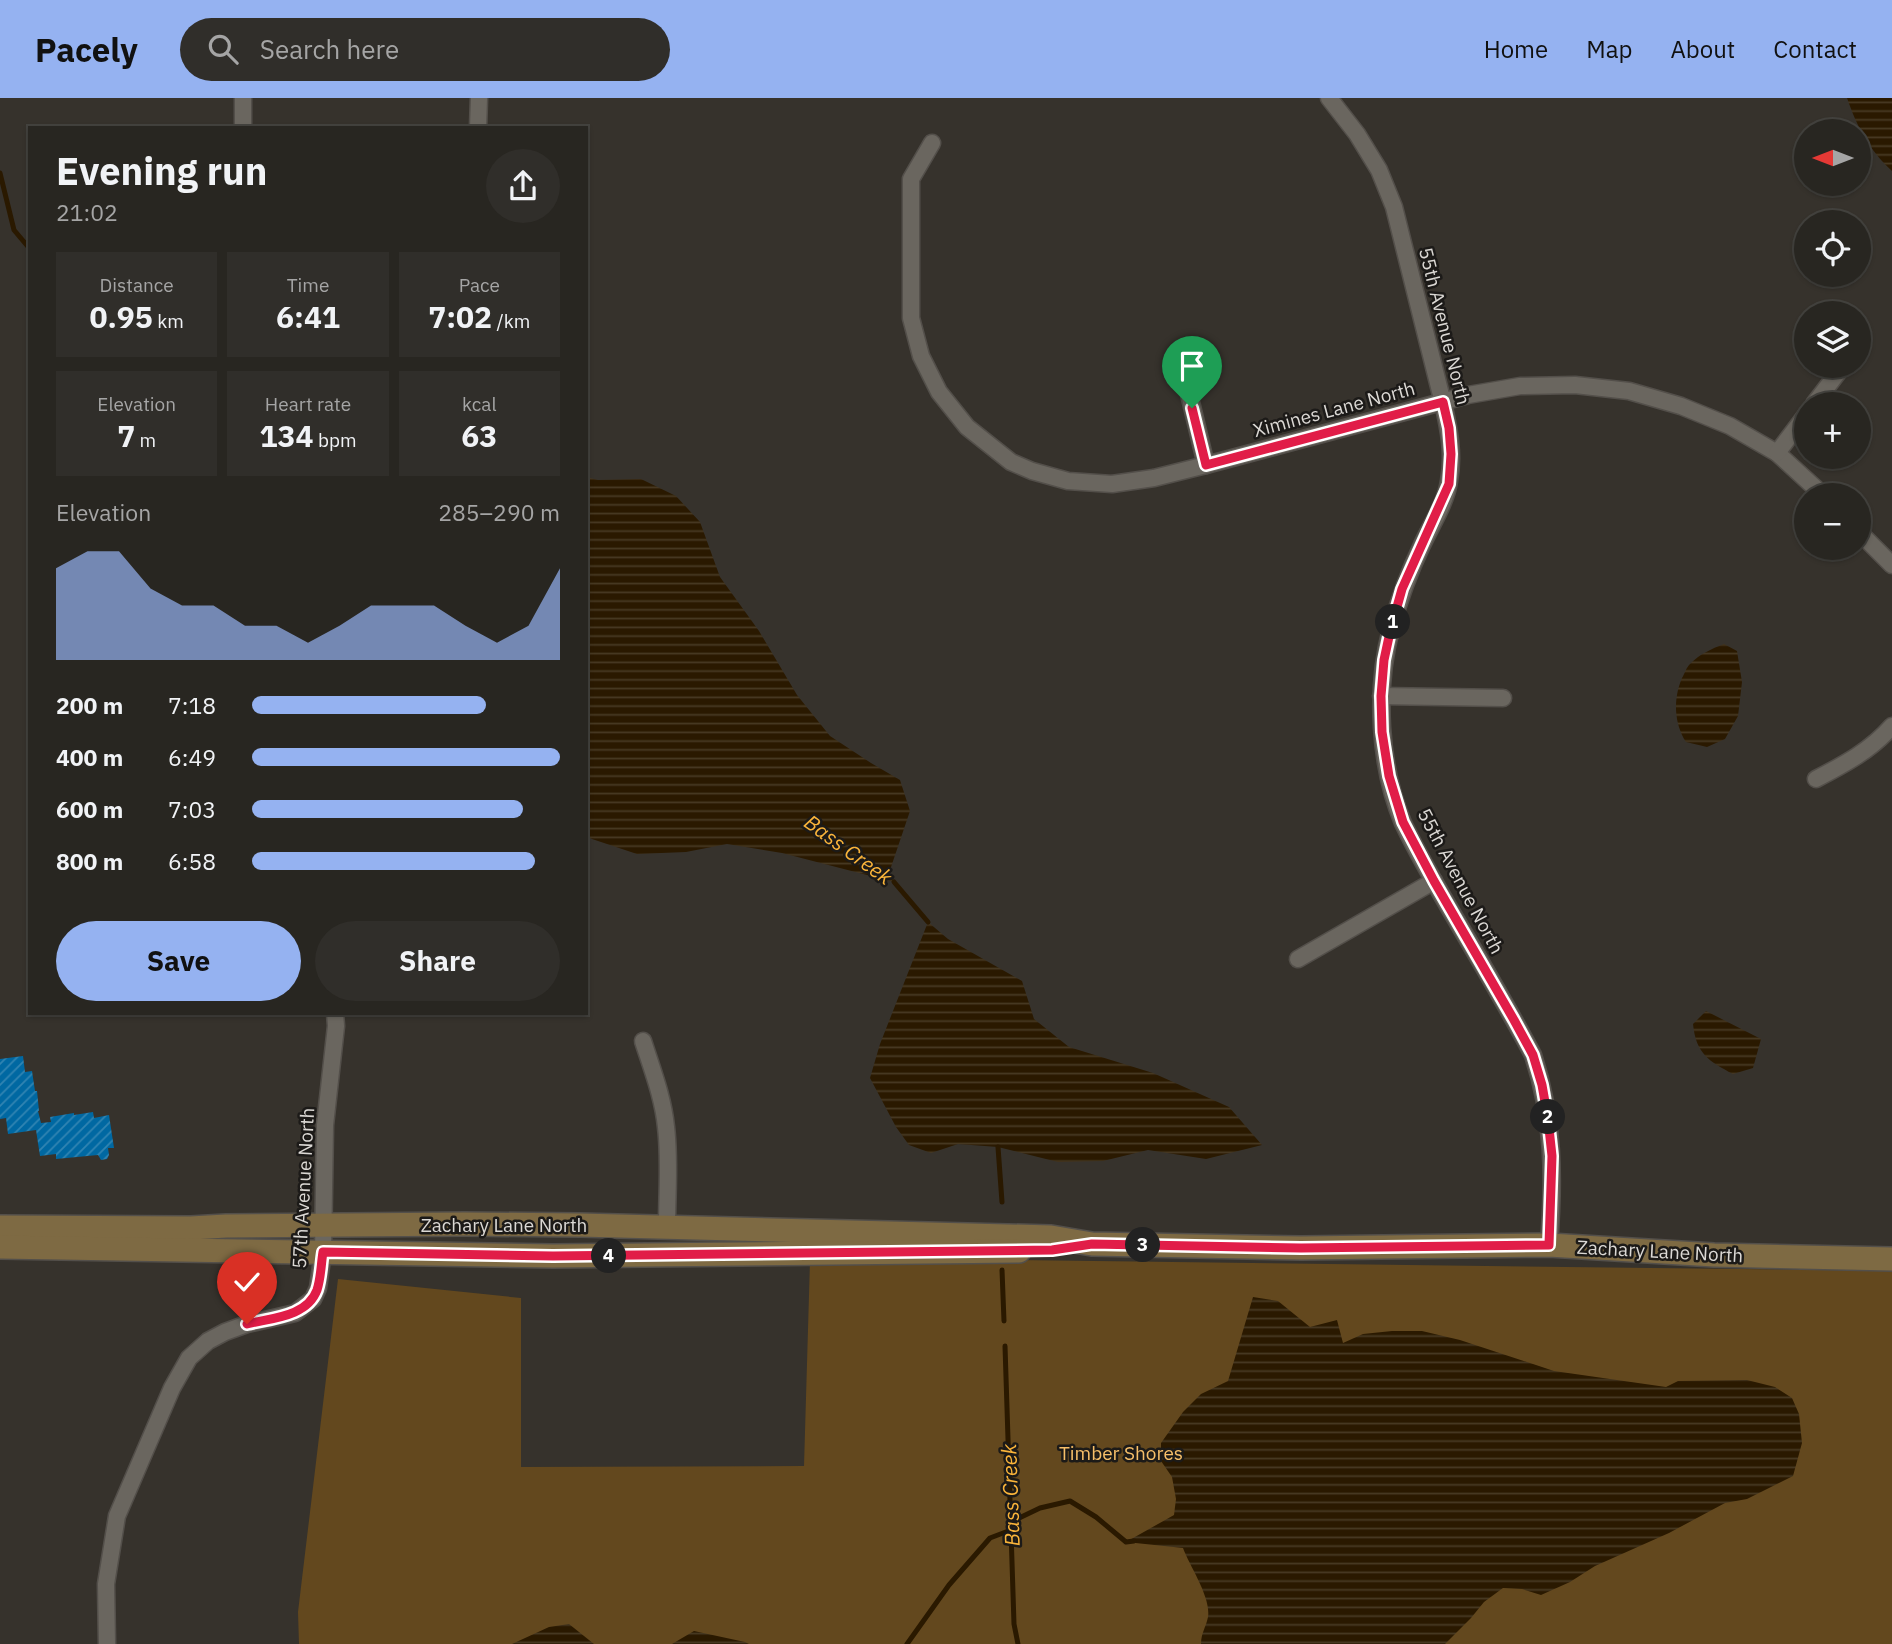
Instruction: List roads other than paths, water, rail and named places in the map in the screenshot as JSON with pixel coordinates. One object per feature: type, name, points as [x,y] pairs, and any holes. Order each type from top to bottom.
[{"type":"street","points":[[243,98],[243,126]]},
{"type":"street","points":[[478,126],[479,98]]},
{"type":"street","name":"55th Avenue North","points":[[1330,98],[1379,170],[1394,207],[1449,428],[1449,484],[1402,589],[1384,660],[1382,732],[1389,776],[1403,822],[1533,1055],[1542,1085],[1552,1156],[1549,1245]]},
{"type":"street","name":"Ximines Lane North","points":[[932,143],[911,179],[911,318],[922,356],[939,392],[967,427],[1011,462],[1032,471],[1068,481],[1112,484],[1154,478],[1468,395],[1520,386],[1574,385],[1629,391],[1682,406],[1730,426],[1777,453],[1810,483]]},
{"type":"street","points":[[1179,352],[1206,465]]},
{"type":"street","points":[[1823,392],[1834,378]]},
{"type":"street","points":[[1777,453],[1794,431]]},
{"type":"street","points":[[1871,544],[1892,565]]},
{"type":"street","points":[[1381,696],[1503,698]]},
{"type":"street","points":[[1816,779],[1856,758],[1892,726]]},
{"type":"street","points":[[1298,958],[1434,881]]},
{"type":"street","name":"57th Avenue North","points":[[107,1644],[106,1584],[117,1516],[172,1388],[189,1358],[208,1341],[225,1332],[295,1313],[313,1299],[318,1288],[323,1252],[326,1125],[335,1015]]},
{"type":"street","points":[[643,1041],[666,1126],[667,1226]]},
{"type":"street","name":"Zachary Lane North","points":[[6,1224],[191,1228],[465,1224],[667,1226],[1051,1237],[1092,1244],[1301,1248],[1549,1245],[1714,1255],[1892,1259]]},
{"type":"street","name":"Zachary Lane North","points":[[0,1247],[553,1256],[1052,1250],[1092,1244]]},
{"type":"water","points":[[1847,98],[1892,98],[1892,171],[1871,146],[1871,119],[1855,119]]},
{"type":"water","points":[[588,478],[598,480],[641,479],[676,496],[700,522],[720,577],[759,631],[797,695],[830,736],[900,780],[910,811],[889,873],[894,882],[782,853],[727,844],[686,852],[637,854],[588,836]]},
{"type":"water","points":[[1724,644],[1737,651],[1742,682],[1738,716],[1725,739],[1707,747],[1686,742],[1676,711],[1682,678],[1694,660]]},
{"type":"water","points":[[928,922],[948,939],[1022,981],[1034,1019],[1069,1047],[1153,1073],[1229,1107],[1262,1145],[1206,1159],[1148,1150],[1103,1161],[1058,1162],[998,1147],[958,1144],[931,1153],[909,1145],[896,1127],[870,1078],[880,1044]]},
{"type":"water","points":[[1706,1011],[1761,1039],[1753,1068],[1733,1074],[1705,1055],[1697,1043],[1693,1024]]},
{"type":"water","points":[[1253,1297],[1278,1301],[1310,1327],[1337,1320],[1343,1343],[1363,1334],[1422,1331],[1460,1340],[1554,1371],[1666,1387],[1678,1381],[1747,1380],[1775,1387],[1792,1398],[1799,1414],[1802,1443],[1793,1476],[1747,1499],[1725,1503],[1541,1595],[1522,1589],[1503,1588],[1484,1602],[1445,1644],[1201,1644],[1208,1609],[1203,1591],[1183,1548],[1126,1542],[1174,1515],[1176,1499],[1172,1477],[1161,1461],[1161,1443],[1183,1412],[1201,1394],[1228,1381]]},
{"type":"water","points":[[569,1624],[594,1644],[512,1644],[549,1627]]},
{"type":"water","points":[[694,1631],[745,1642],[749,1644],[672,1644]]},
{"type":"waterway","name":"Bass Creek","points":[[0,173],[14,230],[28,247]]},
{"type":"waterway","name":"Bass Creek","points":[[894,882],[928,922]]},
{"type":"waterway","name":"Bass Creek","points":[[998,1147],[1002,1202]]},
{"type":"waterway","name":"Bass Creek","points":[[1002,1270],[1004,1321]]},
{"type":"waterway","name":"Bass Creek","points":[[1005,1346],[1014,1624],[1018,1644]]},
{"type":"waterway","points":[[1011,1522],[1040,1508],[1070,1501],[1096,1517],[1126,1542],[1134,1541]]},
{"type":"waterway","points":[[907,1644],[949,1585],[990,1538],[1011,1530]]},
{"type":"park label","name":"Timber Shores","points":[[1121,1453]]}]
